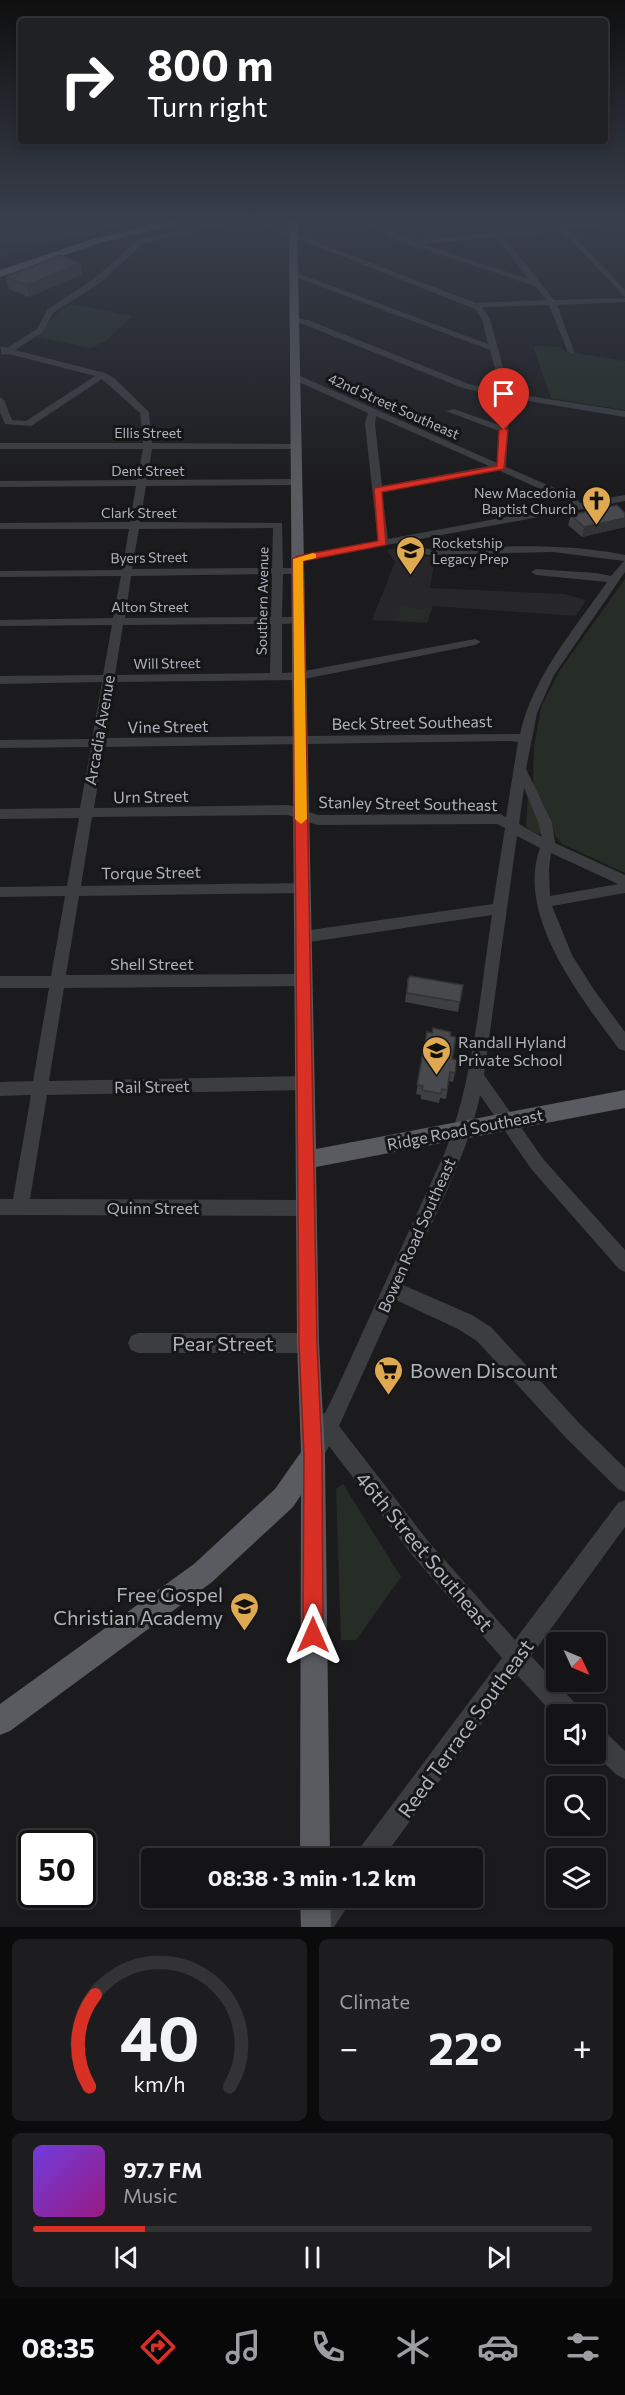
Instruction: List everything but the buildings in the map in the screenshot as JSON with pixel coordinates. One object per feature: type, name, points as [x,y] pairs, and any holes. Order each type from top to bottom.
[{"type":"main road","points":[[294,312],[308,1343],[313,1455],[315,1848]]},
{"type":"main road","name":"Ridge Road Southeast","points":[[306,1160],[625,1099]]},
{"type":"main road","points":[[0,1721],[203,1573],[284,1498],[313,1455]]},
{"type":"main road","points":[[316,1908],[317,1927]]},
{"type":"street","points":[[0,357],[4,350],[40,330],[53,312]]},
{"type":"street","points":[[392,312],[494,350]]},
{"type":"street","points":[[377,490],[501,467],[506,395],[486,319],[480,312]]},
{"type":"street","points":[[556,312],[572,352]]},
{"type":"street","points":[[294,320],[306,322],[446,379],[506,395],[625,414]]},
{"type":"street","name":"Arcadia Avenue","points":[[4,350],[102,375],[111,380],[144,412],[148,445],[20,1207]]},
{"type":"street","points":[[0,400],[8,422],[18,425],[34,422],[102,375]]},
{"type":"street","name":"42nd Street Southeast","points":[[296,377],[571,499],[578,507]]},
{"type":"street","points":[[373,411],[370,423],[383,543]]},
{"type":"street","points":[[451,411],[504,430]]},
{"type":"street","name":"Ellis Street","points":[[0,446],[296,446]]},
{"type":"street","name":"Dent Street","points":[[0,484],[297,482]]},
{"type":"street","name":"Byers Street","points":[[0,574],[277,571],[383,543],[625,498]]},
{"type":"street","name":"Clark Street","points":[[0,526],[278,525]]},
{"type":"street","name":"Southern Avenue","points":[[276,677],[278,525]]},
{"type":"street","points":[[407,538],[419,550],[429,552],[564,551],[604,553],[625,558]]},
{"type":"street","name":"Bowen Road Southeast","points":[[313,1455],[392,1289],[462,1130],[476,1076],[514,826],[520,769],[534,704],[548,675],[625,564]]},
{"type":"street","points":[[536,572],[596,576],[614,580]]},
{"type":"street","name":"Alton Street","points":[[0,622],[299,620]]},
{"type":"street","name":"Will Street","points":[[0,680],[299,676],[475,642]]},
{"type":"street","name":"Beck Street Southeast","points":[[300,741],[509,737],[525,739]]},
{"type":"street","name":"Vine Street","points":[[0,744],[300,741]]},
{"type":"street","points":[[520,769],[533,794],[549,838],[543,861],[544,902],[549,922],[562,949],[594,1001],[625,1044]]},
{"type":"street","name":"Urn Street","points":[[0,814],[290,810],[301,815]]},
{"type":"street","name":"Stanley Street Southeast","points":[[301,815],[318,820],[500,819],[527,836],[625,881]]},
{"type":"street","name":"Torque Street","points":[[0,892],[302,888]]},
{"type":"street","points":[[544,902],[625,888]]},
{"type":"street","points":[[303,937],[500,908]]},
{"type":"street","name":"Shell Street","points":[[0,982],[303,980]]},
{"type":"street","points":[[476,1076],[553,1184],[625,1263]]},
{"type":"street","name":"Rail Street","points":[[0,1089],[305,1083]]},
{"type":"street","name":"Quinn Street","points":[[0,1207],[306,1208]]},
{"type":"street","points":[[392,1289],[465,1322],[484,1334],[566,1424],[625,1482]]},
{"type":"street","name":"Pear Street","points":[[138,1343],[308,1343]]},
{"type":"street","name":"46th Street Southeast","points":[[311,1408],[401,1525],[516,1658],[560,1704]]},
{"type":"street","name":"Reed Terrace Southeast","points":[[376,1848],[625,1510]]},
{"type":"street","points":[[606,1749],[625,1767]]},
{"type":"street","points":[[317,1927],[332,1908]]},
{"type":"shaded area","points":[[58,312],[111,312],[132,316],[106,341],[91,348],[37,337]]},
{"type":"shaded area","points":[[533,346],[561,347],[564,351],[625,361],[625,410],[551,398]]},
{"type":"shaded area","name":"Rocketship Legacy Prep","points":[[403,547],[416,555],[435,558],[430,588],[564,594],[586,600],[576,616],[433,606],[427,623],[372,620],[395,562],[386,550]]},
{"type":"shaded area","points":[[625,579],[625,873],[562,844],[555,836],[550,817],[533,784],[534,748],[541,707],[560,670]]},
{"type":"shaded area","points":[[402,606],[426,610],[423,622],[396,620]]},
{"type":"shaded area","points":[[528,796],[544,836],[531,831],[526,826]]},
{"type":"shaded area","points":[[343,1484],[401,1577],[356,1640],[341,1640],[336,1489]]},
{"type":"slow traffic","points":[[301,819],[298,559],[313,556]]},
{"type":"place","name":"New Macedonia Baptist Church","points":[[597,526]]},
{"type":"place","name":"Rocketship Legacy Prep","points":[[411,576]]},
{"type":"place","name":"Randall Hyland Private School","points":[[437,1076]]},
{"type":"place","name":"Bowen Discount","points":[[389,1396]]},
{"type":"place","name":"Free Gospel Christian Academy","points":[[244,1632]]},
{"type":"route","points":[[313,1635],[313,1455],[308,1343],[298,559],[383,543],[377,490],[501,467],[504,430]]}]
